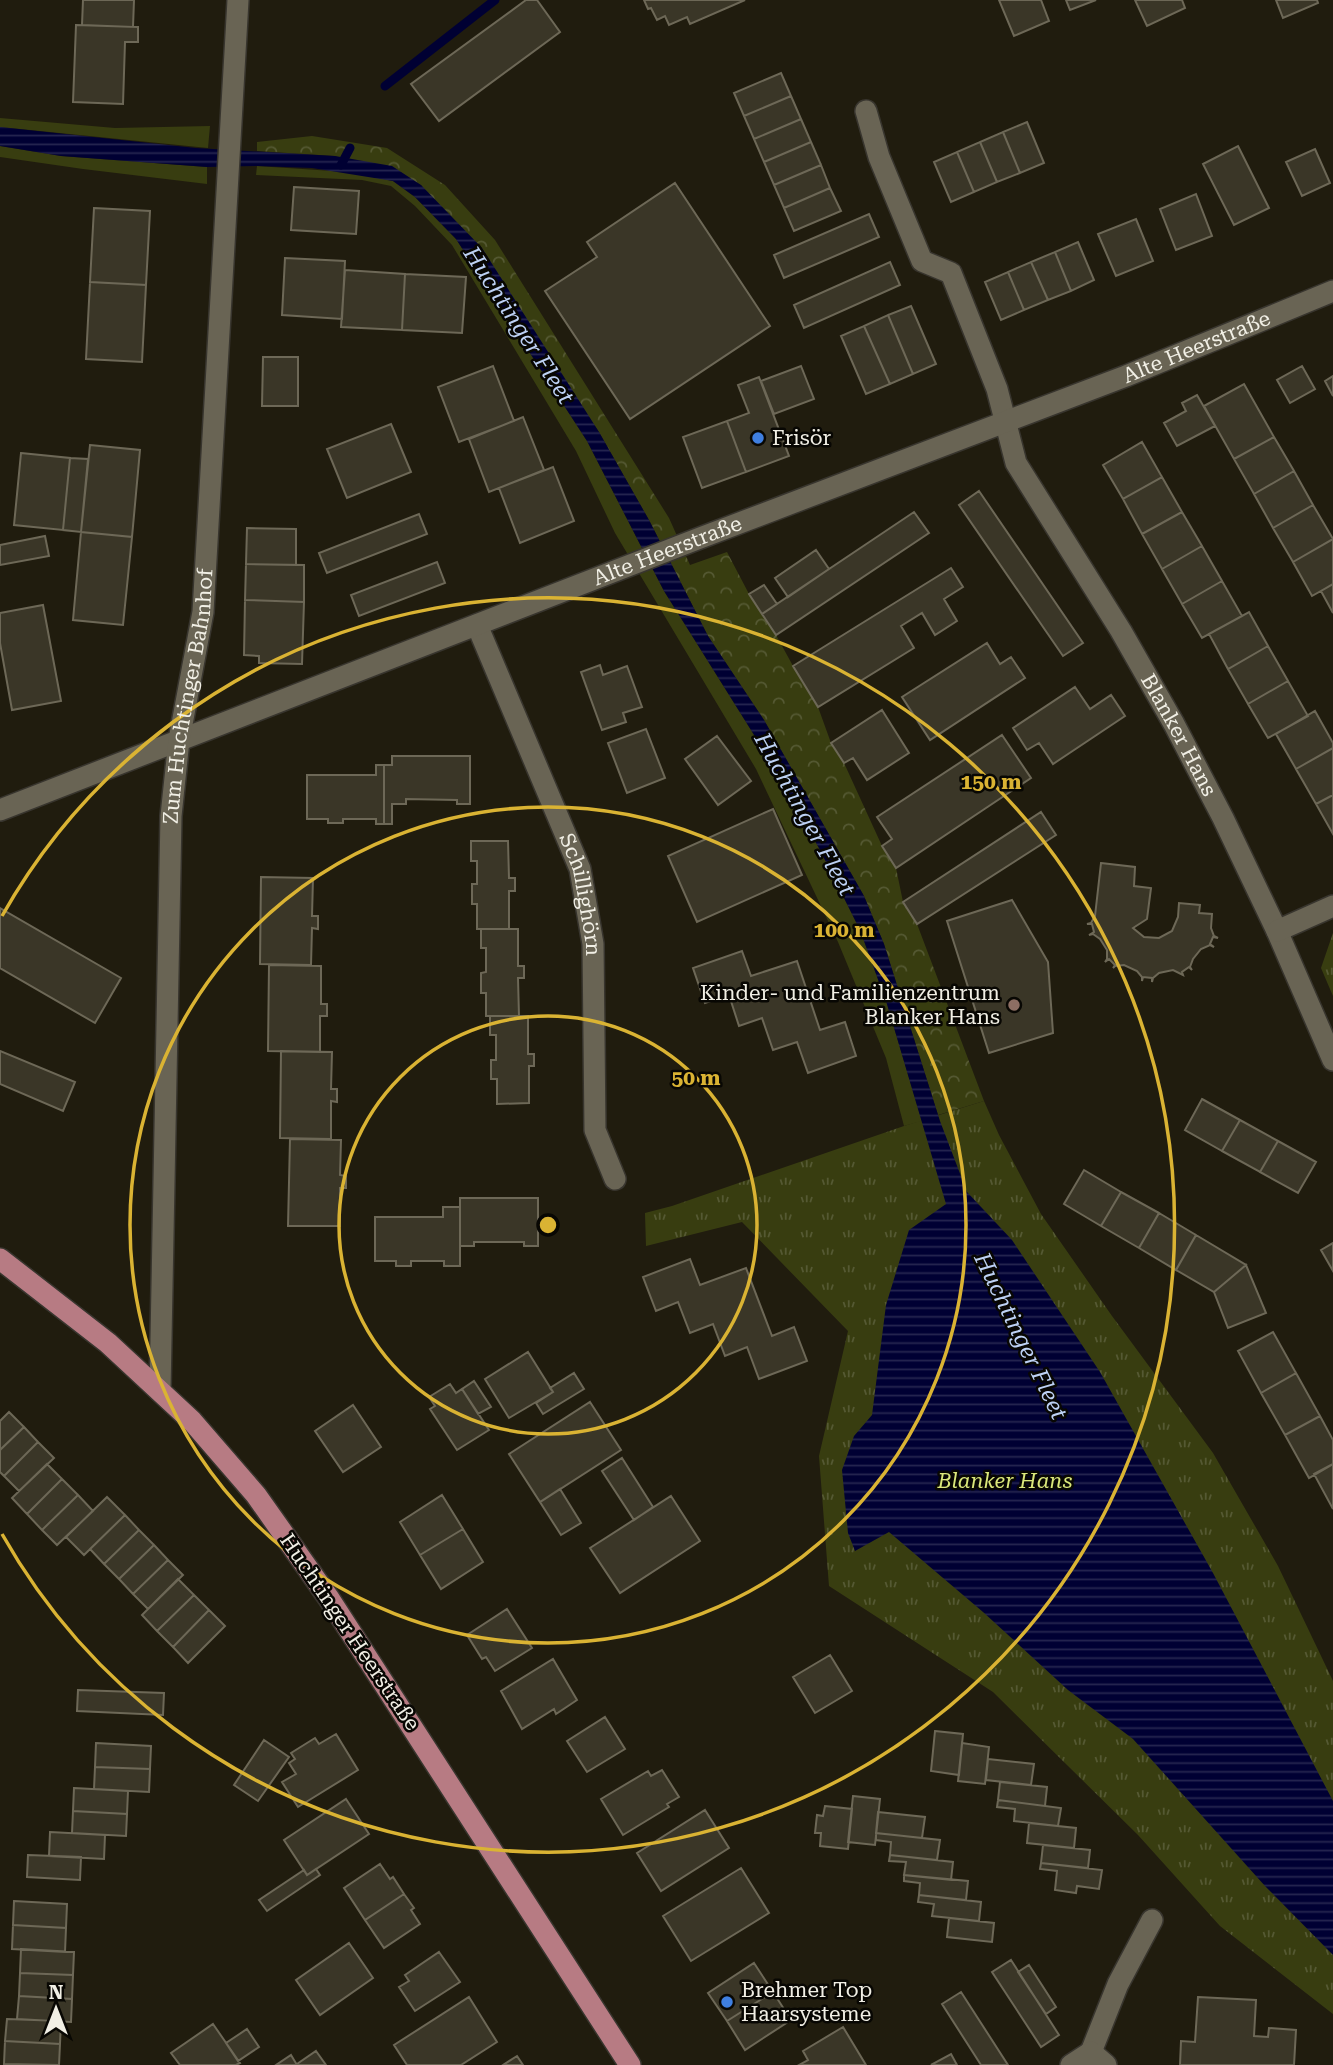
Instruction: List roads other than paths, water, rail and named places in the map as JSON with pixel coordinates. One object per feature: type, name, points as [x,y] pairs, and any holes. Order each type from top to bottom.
[{"type":"main road","name":"Huchtinger Heerstraße","points":[[0,1259],[108,1343],[192,1421],[256,1495],[294,1546],[630,2065]]},
{"type":"street","name":"Zum Huchtinger Bahnhof","points":[[160,1391],[172,817],[179,740],[202,612],[238,0]]},
{"type":"street","name":"Blanker Hans","points":[[866,111],[879,157],[922,261],[951,273],[997,389],[1016,463],[1121,631],[1174,723],[1277,931],[1333,1060]]},
{"type":"street","name":"Alte Heerstraße","points":[[0,810],[668,550],[1004,423],[1333,291]]},
{"type":"street","name":"Schillighörn","points":[[477,625],[580,869],[593,944],[595,1130],[615,1179]]},
{"type":"street","points":[[1277,931],[1333,906]]},
{"type":"street","points":[[1070,2065],[1098,2059],[1118,1984],[1152,1920]]},
{"type":"water","name":"Blanker Hans","points":[[0,127],[196,148],[335,156],[392,166],[421,185],[482,248],[599,432],[649,520],[708,636],[764,720],[864,896],[884,944],[940,1121],[967,1192],[1012,1240],[1100,1372],[1213,1573],[1333,1801],[1333,1955],[1265,1886],[1133,1739],[1068,1690],[983,1612],[889,1532],[855,1551],[848,1533],[842,1470],[854,1436],[872,1415],[886,1305],[909,1230],[946,1204],[887,1004],[860,930],[819,848],[761,746],[664,591],[587,441],[456,239],[415,197],[393,181],[312,168],[207,167],[61,156],[0,146]]},
{"type":"waterway","points":[[385,86],[495,0]]},
{"type":"waterway","points":[[341,165],[350,148]]},
{"type":"place","name":"Frisör","points":[[758,438]]},
{"type":"place","name":"Kinder- und Familienzentrum Blanker Hans","points":[[1014,1005]]},
{"type":"place","name":"Brehmer Top Haarsysteme","points":[[727,2002]]},
{"type":"water label","name":"Huchtinger Fleet","points":[[519,325]]},
{"type":"water label","name":"Huchtinger Fleet","points":[[805,814]]},
{"type":"water label","name":"Huchtinger Fleet","points":[[1021,1336]]}]
